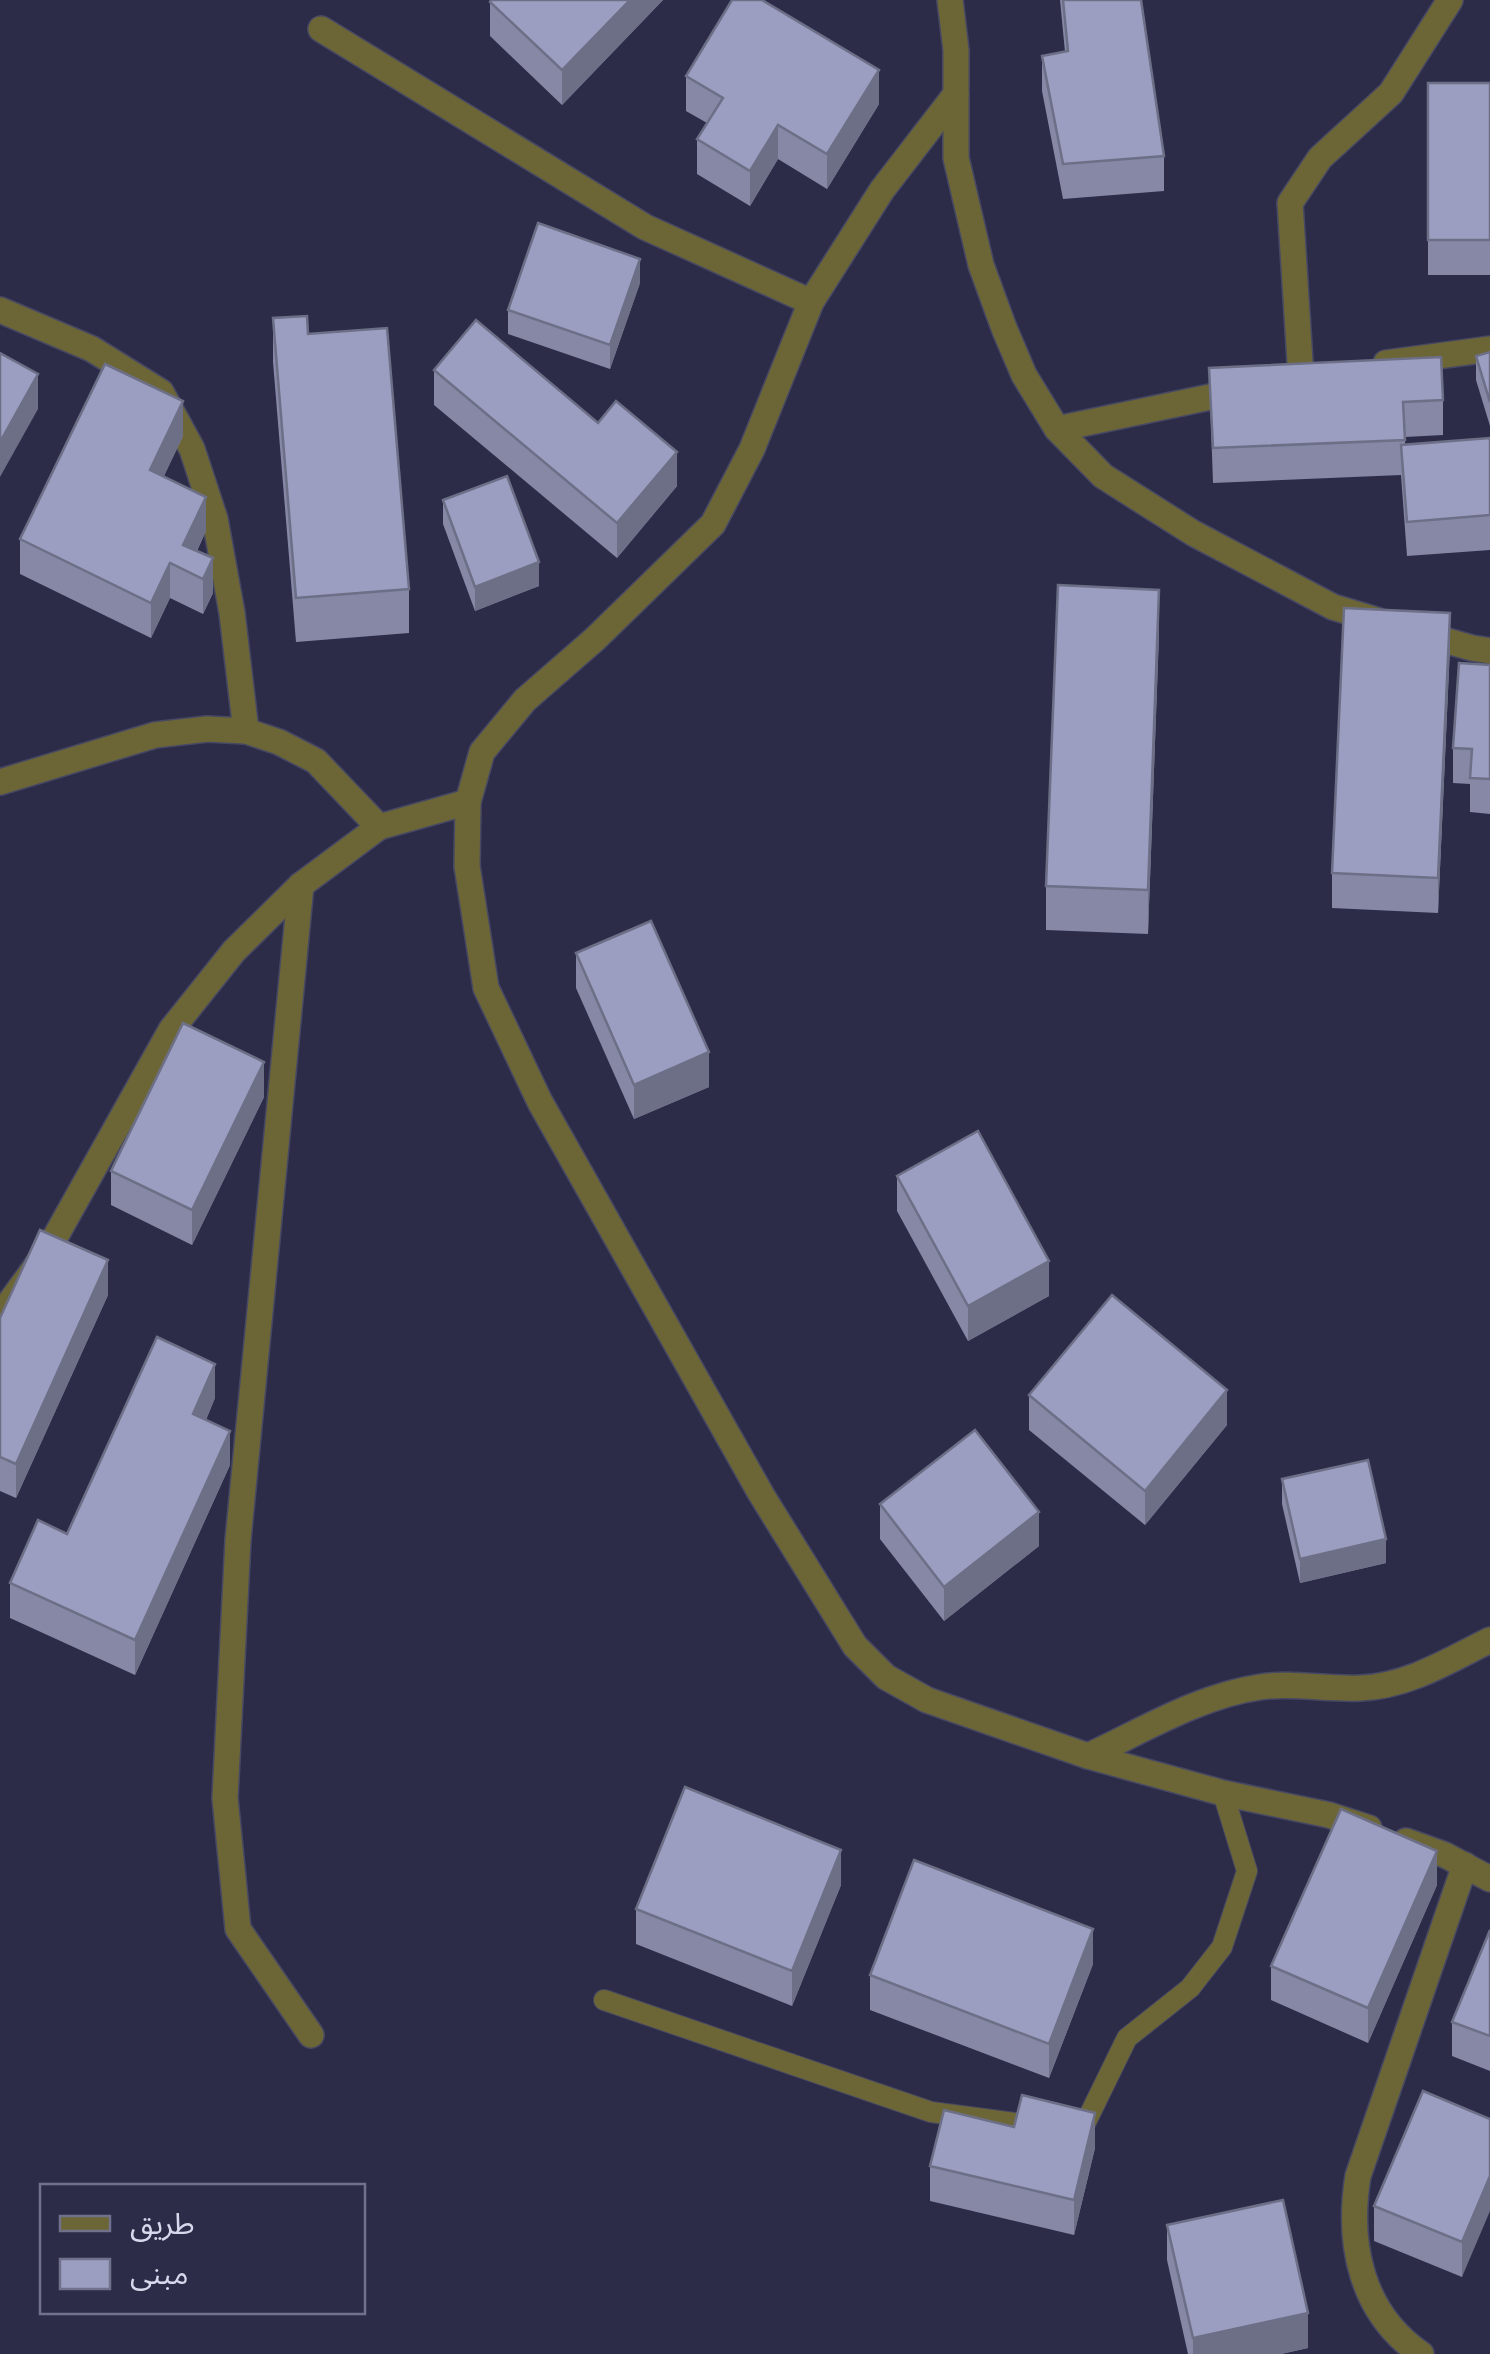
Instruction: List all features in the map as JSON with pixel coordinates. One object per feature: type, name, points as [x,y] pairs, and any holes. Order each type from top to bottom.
[{"type":"street","points":[[950,0],[956,50],[956,158],[981,265],[1024,375],[1057,429],[1103,476],[1193,533],[1279,580],[1332,607],[1490,651]]},
{"type":"street","points":[[1057,429],[1292,380],[1290,203],[1320,158],[1392,93],[1450,0]]},
{"type":"street","points":[[321,29],[645,227],[811,302]]},
{"type":"street","points":[[956,94],[882,190],[811,302],[752,449],[713,524],[595,639],[525,700],[482,752],[468,802],[466,866],[486,988],[540,1102],[761,1494],[855,1646],[886,1677],[927,1700],[1088,1756],[1223,1794],[1330,1815],[1446,1854],[1490,1880]]},
{"type":"street","points":[[0,310],[92,349],[161,392],[192,448],[215,519],[232,612],[246,732]]},
{"type":"street","points":[[1360,367],[1490,349]]},
{"type":"street","points":[[0,782],[156,735],[207,729],[246,732],[279,742],[316,761],[379,827]]},
{"type":"street","points":[[0,1316],[48,1250],[171,1030],[234,951],[300,886],[379,827],[468,802]]},
{"type":"street","points":[[300,886],[238,1540],[225,1798],[238,1929],[311,2036]]},
{"type":"street","points":[[1088,1756],[1214,1697],[1264,1686],[1361,1688],[1396,1684],[1490,1640]]},
{"type":"street","points":[[1421,2354],[1406,2344],[1384,2319],[1368,2290],[1358,2260],[1354,2204],[1358,2176],[1465,1865]]},
{"type":"lane","points":[[604,2000],[931,2112],[1020,2125],[1083,2128],[1127,2038],[1190,1988],[1222,1947],[1248,1871],[1223,1794]]},
{"type":"building","points":[[491,0],[630,0],[562,70]]},
{"type":"building","points":[[732,0],[762,0],[879,70],[827,154],[778,125],[750,171],[697,139],[723,98],[686,76]]},
{"type":"building","points":[[1063,0],[1141,0],[1164,156],[1063,164],[1042,56],[1068,51]]},
{"type":"building","points":[[1428,83],[1490,83],[1490,240],[1428,240]]},
{"type":"building","points":[[538,223],[640,259],[610,345],[508,310]]},
{"type":"building","points":[[307,316],[308,334],[387,328],[409,589],[296,598],[273,318]]},
{"type":"building","points":[[476,320],[598,423],[616,401],[677,452],[617,523],[434,370]]},
{"type":"building","points":[[1490,352],[1490,402],[1476,356]]},
{"type":"building","points":[[0,353],[38,374],[0,442]]},
{"type":"building","points":[[1441,357],[1443,400],[1403,402],[1405,440],[1213,448],[1209,368]]},
{"type":"building","points":[[105,364],[183,401],[150,470],[206,497],[183,545],[213,558],[203,579],[170,563],[151,603],[20,539]]},
{"type":"building","points":[[1490,438],[1490,515],[1407,522],[1401,445]]},
{"type":"building","points":[[507,476],[539,562],[475,587],[443,500]]},
{"type":"building","points":[[1058,585],[1159,590],[1148,890],[1046,886]]},
{"type":"building","points":[[1344,608],[1450,613],[1438,878],[1332,873]]},
{"type":"building","points":[[1459,663],[1490,665],[1490,779],[1470,778],[1472,749],[1453,748]]},
{"type":"building","points":[[651,921],[709,1052],[634,1085],[576,953]]},
{"type":"building","points":[[183,1023],[264,1062],[192,1210],[111,1171]]},
{"type":"building","points":[[978,1131],[1049,1261],[968,1306],[897,1176]]},
{"type":"building","points":[[40,1230],[108,1260],[16,1464],[0,1457],[0,1318]]},
{"type":"building","points":[[1112,1295],[1227,1390],[1145,1491],[1029,1395]]},
{"type":"building","points":[[157,1337],[215,1364],[193,1414],[230,1431],[135,1640],[10,1583],[38,1520],[67,1534]]},
{"type":"building","points":[[975,1430],[1039,1512],[944,1587],[880,1504]]},
{"type":"building","points":[[1368,1460],[1386,1539],[1300,1559],[1282,1479]]},
{"type":"building","points":[[685,1787],[841,1850],[792,1971],[636,1909]]},
{"type":"building","points":[[1341,1809],[1437,1851],[1368,2008],[1271,1966]]},
{"type":"building","points":[[914,1860],[1093,1929],[1049,2044],[870,1975]]},
{"type":"building","points":[[1490,1930],[1490,2036],[1452,2022]]},
{"type":"building","points":[[1423,2091],[1490,2119],[1490,2176],[1462,2242],[1374,2206]]},
{"type":"building","points":[[1022,2095],[1095,2113],[1074,2200],[930,2166],[944,2110],[1014,2127]]},
{"type":"building","points":[[1283,2200],[1308,2313],[1193,2338],[1167,2225]]}]
